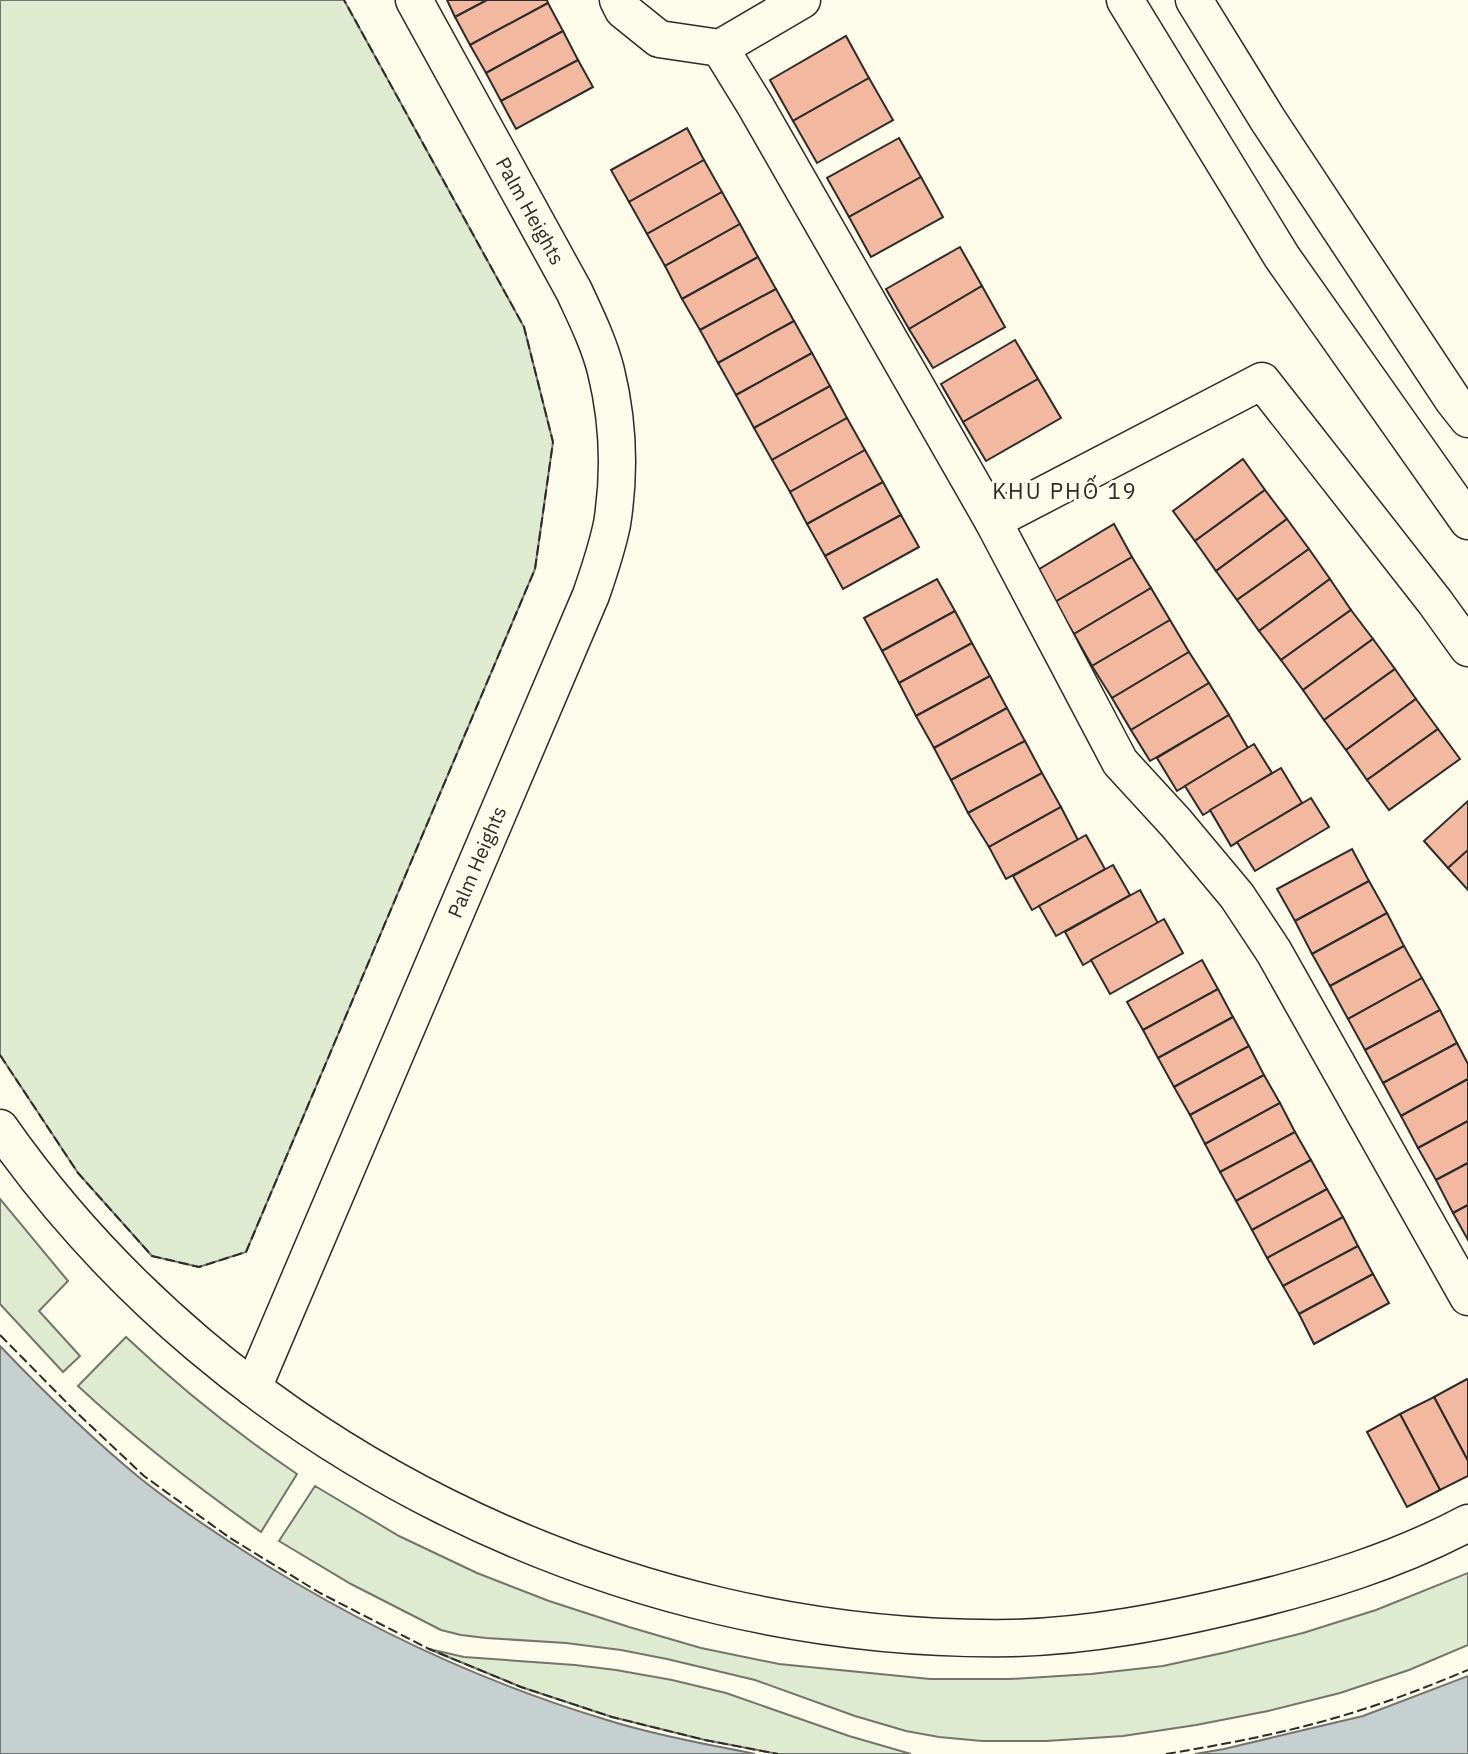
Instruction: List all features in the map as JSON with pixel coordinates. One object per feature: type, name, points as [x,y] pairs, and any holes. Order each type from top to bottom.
[{"type":"street","name":"Palm Heights","points":[[253,1388],[591,595],[611,526],[617,484],[612,405],[592,330],[574,291],[414,0]]},
{"type":"street","points":[[618,0],[623,10],[659,39],[720,48],[802,0]]},
{"type":"street","points":[[1125,0],[1282,257],[1468,521]]},
{"type":"street","points":[[1194,0],[1295,160],[1468,419]]},
{"type":"street","points":[[720,48],[993,521],[1120,762],[1237,896],[1274,952],[1468,1297]]},
{"type":"street","points":[[993,521],[1262,381],[1468,648]]},
{"type":"street","points":[[0,1128],[44,1186],[120,1273],[253,1388],[353,1457],[422,1496],[521,1543],[690,1599],[788,1620],[872,1631],[1014,1638],[1089,1632],[1162,1620],[1287,1592],[1350,1574],[1398,1557],[1468,1523]]},
{"type":"green space","points":[[0,0],[344,0],[524,327],[553,442],[535,569],[246,1252],[199,1267],[152,1256],[78,1173],[0,1055]]},
{"type":"green space","points":[[0,1199],[68,1281],[39,1311],[80,1356],[63,1372],[0,1304]]},
{"type":"green space","points":[[126,1337],[209,1409],[297,1474],[261,1532],[167,1462],[78,1386]]},
{"type":"green space","points":[[315,1486],[399,1536],[477,1573],[549,1601],[701,1648],[779,1664],[930,1679],[1010,1679],[1163,1666],[1303,1633],[1376,1610],[1468,1573],[1468,1645],[1409,1670],[1340,1693],[1196,1725],[1123,1736],[1046,1741],[939,1737],[855,1716],[755,1680],[667,1659],[621,1650],[486,1638],[441,1630],[351,1584],[279,1541]]},
{"type":"green space","points":[[429,1649],[464,1657],[575,1665],[672,1680],[726,1693],[911,1754],[778,1754],[705,1740],[612,1717],[521,1687]]},
{"type":"shaded area","points":[[0,1346],[86,1431],[156,1490],[250,1555],[348,1612],[475,1673],[562,1706],[643,1730],[755,1754],[0,1754]]},
{"type":"shaded area","points":[[1468,1676],[1468,1754],[1195,1754],[1363,1716]]},
{"type":"building","points":[[447,0],[487,0],[455,17]]},
{"type":"building","points":[[487,0],[547,0],[548,3],[470,45],[455,17]]},
{"type":"building","points":[[548,3],[563,31],[486,73],[470,45]]},
{"type":"building","points":[[563,31],[578,60],[501,101],[486,73]]},
{"type":"building","points":[[846,36],[869,78],[793,121],[770,80]]},
{"type":"building","points":[[578,60],[593,87],[516,129],[501,101]]},
{"type":"building","points":[[869,78],[893,120],[817,163],[793,121]]},
{"type":"building","points":[[687,128],[704,160],[629,202],[611,170]]},
{"type":"building","points":[[899,138],[921,177],[849,217],[827,178]]},
{"type":"building","points":[[704,160],[722,192],[647,234],[629,202]]},
{"type":"building","points":[[921,177],[943,217],[871,257],[849,217]]},
{"type":"building","points":[[722,192],[740,224],[665,266],[647,234]]},
{"type":"building","points":[[740,224],[758,257],[682,299],[665,266]]},
{"type":"building","points":[[960,247],[982,286],[909,329],[886,289]]},
{"type":"building","points":[[758,257],[776,289],[700,330],[682,299]]},
{"type":"building","points":[[982,286],[1005,327],[933,368],[909,329]]},
{"type":"building","points":[[776,289],[794,321],[718,363],[700,330]]},
{"type":"building","points":[[794,321],[812,353],[736,395],[718,363]]},
{"type":"building","points":[[1015,340],[1038,379],[963,422],[941,384]]},
{"type":"building","points":[[812,353],[830,386],[754,428],[736,395]]},
{"type":"building","points":[[1038,379],[1061,418],[986,461],[963,422]]},
{"type":"building","points":[[830,386],[847,418],[772,460],[754,428]]},
{"type":"building","points":[[847,418],[865,450],[790,492],[772,460]]},
{"type":"building","points":[[865,450],[883,482],[807,524],[790,492]]},
{"type":"building","points":[[1243,459],[1265,490],[1195,541],[1173,511]]},
{"type":"building","points":[[883,482],[901,515],[825,556],[807,524]]},
{"type":"building","points":[[1265,490],[1287,519],[1216,571],[1195,541]]},
{"type":"building","points":[[901,515],[919,547],[843,589],[825,556]]},
{"type":"building","points":[[1287,519],[1309,549],[1237,600],[1216,571]]},
{"type":"building","points":[[1114,524],[1132,557],[1055,602],[1036,571]]},
{"type":"building","points":[[1309,549],[1330,579],[1259,631],[1237,600]]},
{"type":"building","points":[[1132,557],[1151,588],[1074,634],[1055,602]]},
{"type":"building","points":[[937,579],[955,611],[882,651],[864,618]]},
{"type":"building","points":[[1330,579],[1351,610],[1281,660],[1259,631]]},
{"type":"building","points":[[1151,588],[1170,620],[1092,666],[1074,634]]},
{"type":"building","points":[[1351,610],[1373,639],[1303,690],[1281,660]]},
{"type":"building","points":[[955,611],[972,643],[899,683],[882,651]]},
{"type":"building","points":[[1170,620],[1189,652],[1112,698],[1092,666]]},
{"type":"building","points":[[1373,639],[1395,669],[1324,720],[1303,690]]},
{"type":"building","points":[[972,643],[990,676],[916,716],[899,683]]},
{"type":"building","points":[[1189,652],[1209,683],[1131,730],[1112,698]]},
{"type":"building","points":[[1395,669],[1416,699],[1346,750],[1324,720]]},
{"type":"building","points":[[990,676],[1007,708],[934,748],[916,716]]},
{"type":"building","points":[[1209,683],[1229,715],[1150,761],[1131,730]]},
{"type":"building","points":[[1416,699],[1438,729],[1367,780],[1346,750]]},
{"type":"building","points":[[1007,708],[1025,741],[951,780],[934,748]]},
{"type":"building","points":[[1229,715],[1248,748],[1177,791],[1157,758]]},
{"type":"building","points":[[1438,729],[1460,759],[1389,810],[1367,780]]},
{"type":"building","points":[[1025,741],[1042,773],[968,813],[951,780]]},
{"type":"building","points":[[1254,744],[1272,773],[1203,815],[1185,786]]},
{"type":"building","points":[[1281,768],[1302,803],[1231,846],[1210,810]]},
{"type":"building","points":[[1042,773],[1061,807],[989,847],[968,813]]},
{"type":"building","points":[[1311,798],[1329,827],[1255,871],[1237,842]]},
{"type":"building","points":[[1468,801],[1468,850],[1448,868],[1424,841]]},
{"type":"building","points":[[1061,807],[1078,840],[1006,879],[989,847]]},
{"type":"building","points":[[1086,835],[1105,869],[1032,910],[1013,876]]},
{"type":"building","points":[[1352,849],[1369,881],[1295,921],[1277,889]]},
{"type":"building","points":[[1468,850],[1468,890],[1448,868]]},
{"type":"building","points":[[1113,865],[1130,895],[1056,936],[1039,906]]},
{"type":"building","points":[[1369,881],[1387,913],[1312,954],[1295,921]]},
{"type":"building","points":[[1140,890],[1158,923],[1083,965],[1065,932]]},
{"type":"building","points":[[1387,913],[1404,946],[1330,986],[1312,954]]},
{"type":"building","points":[[1164,919],[1183,953],[1110,994],[1091,960]]},
{"type":"building","points":[[1404,946],[1422,978],[1348,1019],[1330,986]]},
{"type":"building","points":[[1202,960],[1218,989],[1143,1030],[1127,1002]]},
{"type":"building","points":[[1422,978],[1440,1010],[1365,1050],[1348,1019]]},
{"type":"building","points":[[1218,989],[1233,1017],[1158,1058],[1143,1030]]},
{"type":"building","points":[[1440,1010],[1457,1043],[1383,1083],[1365,1050]]},
{"type":"building","points":[[1233,1017],[1249,1046],[1174,1087],[1158,1058]]},
{"type":"building","points":[[1457,1043],[1468,1064],[1468,1079],[1401,1116],[1383,1083]]},
{"type":"building","points":[[1249,1046],[1264,1075],[1190,1115],[1174,1087]]},
{"type":"building","points":[[1264,1075],[1280,1103],[1205,1144],[1190,1115]]},
{"type":"building","points":[[1468,1079],[1468,1121],[1418,1148],[1401,1116]]},
{"type":"building","points":[[1280,1103],[1295,1132],[1220,1172],[1205,1144]]},
{"type":"building","points":[[1468,1121],[1468,1163],[1436,1180],[1418,1148]]},
{"type":"building","points":[[1295,1132],[1311,1160],[1236,1201],[1220,1172]]},
{"type":"building","points":[[1311,1160],[1327,1189],[1252,1230],[1236,1201]]},
{"type":"building","points":[[1468,1163],[1468,1205],[1453,1213],[1436,1180]]},
{"type":"building","points":[[1327,1189],[1343,1217],[1267,1258],[1252,1230]]},
{"type":"building","points":[[1468,1205],[1468,1240],[1453,1213]]},
{"type":"building","points":[[1343,1217],[1358,1246],[1283,1286],[1267,1258]]},
{"type":"building","points":[[1358,1246],[1373,1274],[1299,1314],[1283,1286]]},
{"type":"building","points":[[1373,1274],[1389,1303],[1314,1344],[1299,1314]]},
{"type":"building","points":[[1468,1380],[1468,1461],[1434,1397]]},
{"type":"building","points":[[1434,1397],[1468,1461],[1468,1476],[1440,1490],[1400,1414]]},
{"type":"building","points":[[1400,1414],[1440,1490],[1407,1507],[1367,1432]]},
{"type":"fence","points":[[0,1055],[78,1173],[152,1256],[199,1267],[246,1252],[535,569],[553,442],[524,327],[344,0]]},
{"type":"fence","points":[[0,1335],[144,1476],[230,1538],[320,1593],[429,1649],[521,1687],[612,1717],[778,1754]]},
{"type":"fence","points":[[1166,1754],[1340,1717],[1468,1670]]},
{"type":"district","name":"KHU PHỐ 19","points":[[1065,491]]}]
